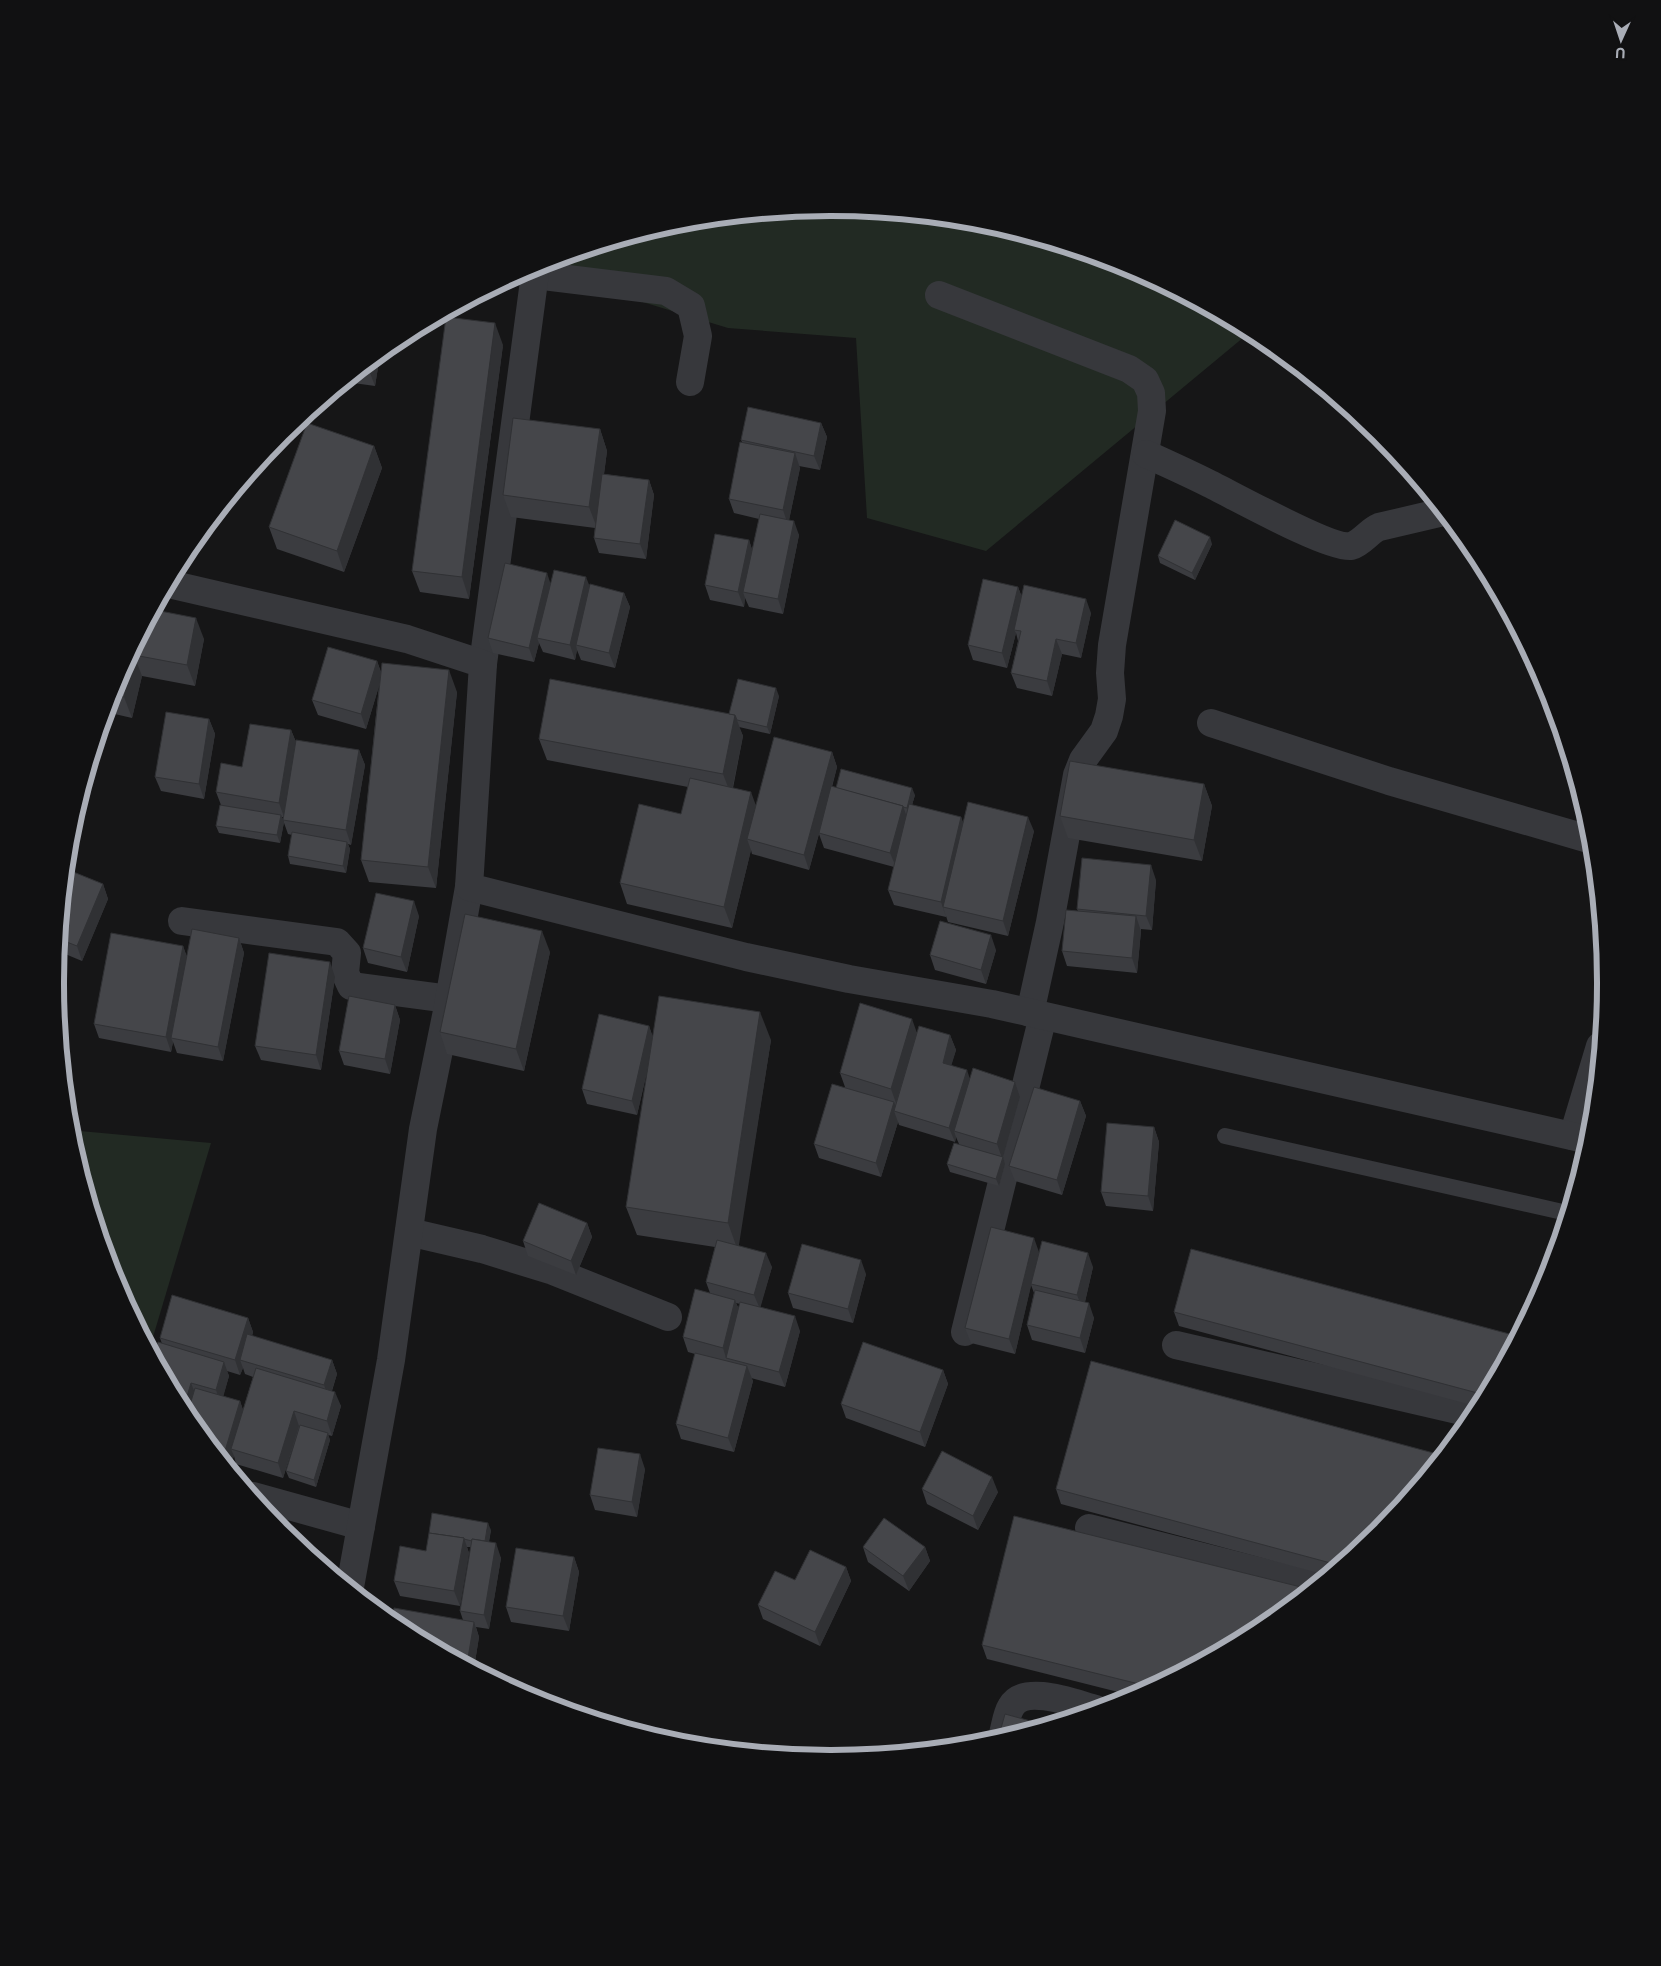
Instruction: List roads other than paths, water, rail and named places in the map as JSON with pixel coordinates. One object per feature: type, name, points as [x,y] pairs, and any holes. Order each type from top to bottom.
[{"type":"street","points":[[546,272],[666,291],[691,306],[698,336],[690,382]]},
{"type":"street","points":[[351,1580],[392,1360],[423,1128],[469,887],[483,664],[535,276]]},
{"type":"street","points":[[939,295],[1129,369],[1145,380],[1151,394],[1152,411],[1112,645],[1110,673],[1112,700],[1109,716],[1104,731],[1083,760],[1077,775],[1050,922],[1037,1014],[966,1332]]},
{"type":"street","points":[[1146,454],[1276,518],[1342,546],[1351,546],[1370,531],[1384,525],[1437,513]]},
{"type":"street","points":[[175,585],[407,639],[483,664]]},
{"type":"street","points":[[1211,723],[1389,781],[1584,838]]},
{"type":"street","points":[[469,887],[746,957],[848,980],[984,1002],[1581,1138],[1586,1112]]},
{"type":"street","points":[[182,921],[337,942],[347,952],[345,973],[351,986],[449,999]]},
{"type":"street","points":[[409,1232],[482,1249],[553,1271],[668,1317]]},
{"type":"street","points":[[1176,1345],[1466,1412]]},
{"type":"street","points":[[263,1499],[361,1526]]},
{"type":"street","points":[[1089,1528],[1306,1583]]},
{"type":"street","points":[[1004,1730],[1011,1706],[1018,1699],[1028,1696],[1040,1695],[1085,1706]]},
{"type":"lane","points":[[1225,1136],[1562,1212]]}]
